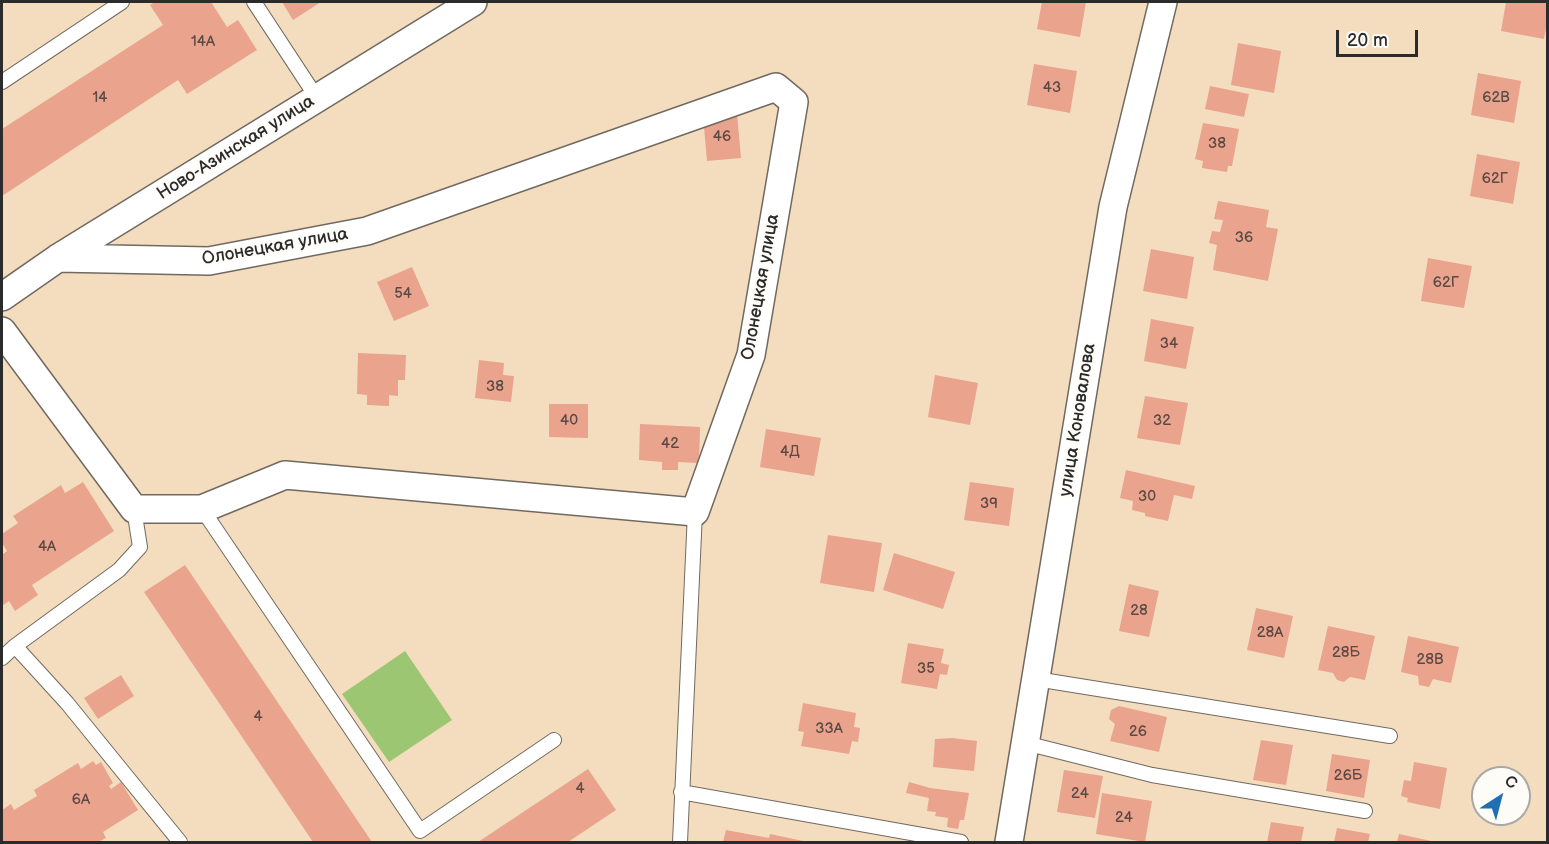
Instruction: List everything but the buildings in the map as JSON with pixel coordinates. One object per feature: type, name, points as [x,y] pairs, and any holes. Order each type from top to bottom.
[{"type":"street","name":"Ново-Азинская улица","points":[[2,297],[58,258],[473,2]]},
{"type":"street","name":"улица Коновалова","points":[[1009,843],[1113,207],[1163,2]]},
{"type":"street","name":"Олонецкая улица","points":[[58,258],[210,261],[367,231],[776,87],[794,102],[751,355],[695,512]]},
{"type":"street","points":[[2,331],[134,509],[202,509],[285,475],[695,512]]},
{"type":"lane","points":[[2,82],[122,2]]},
{"type":"lane","points":[[254,2],[317,98]]},
{"type":"lane","points":[[2,658],[119,570],[140,547],[134,509]]},
{"type":"lane","points":[[202,509],[420,831],[554,740]]},
{"type":"lane","points":[[680,843],[695,512]]},
{"type":"lane","points":[[15,646],[67,703],[180,843]]},
{"type":"lane","points":[[1036,680],[1390,736]]},
{"type":"lane","points":[[1025,742],[1152,775],[1365,811]]},
{"type":"lane","points":[[681,792],[961,843]]},
{"type":"green space","points":[[405,651],[452,720],[389,762],[342,694]]}]
